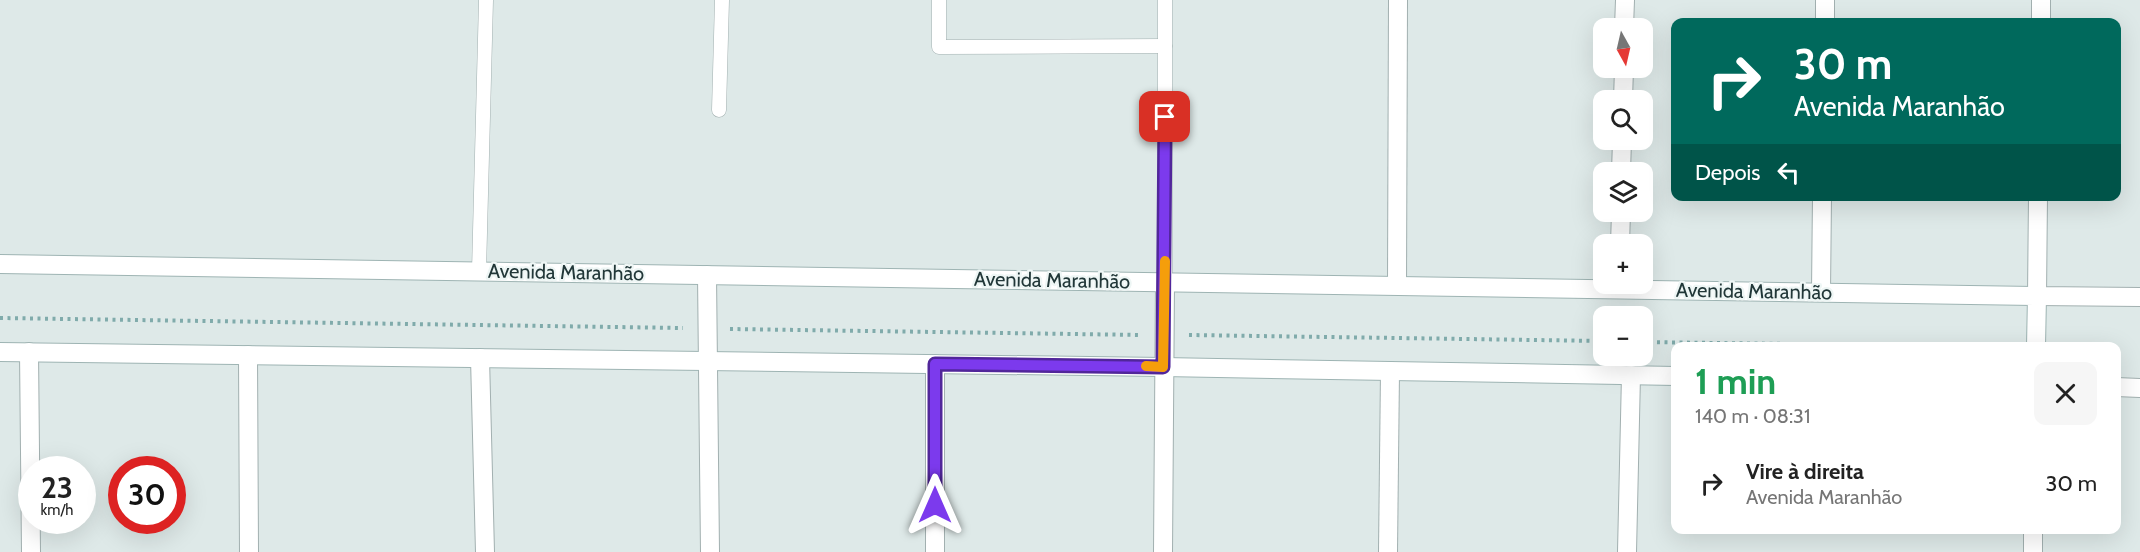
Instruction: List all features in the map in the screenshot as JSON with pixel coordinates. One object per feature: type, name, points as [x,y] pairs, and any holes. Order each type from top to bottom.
[{"type":"street","points":[[1397,285],[1398,0]]},
{"type":"street","points":[[1624,18],[1625,0]]},
{"type":"street","points":[[1825,0],[1825,18]]},
{"type":"street","points":[[2041,0],[2041,18]]},
{"type":"street","points":[[1821,292],[1822,201]]},
{"type":"street","points":[[2036,342],[2038,201]]},
{"type":"street","name":"Avenida Maranhão","points":[[0,264],[1165,282],[1593,286]]},
{"type":"street","points":[[707,275],[710,552]]},
{"type":"street","points":[[1163,552],[1165,282]]},
{"type":"street","name":"Avenida Maranhão","points":[[1653,287],[2140,297]]},
{"type":"street","points":[[0,352],[1390,370],[1671,376]]},
{"type":"street","points":[[29,352],[31,552]]},
{"type":"street","points":[[248,355],[249,552]]},
{"type":"street","points":[[480,358],[485,552]]},
{"type":"street","points":[[935,364],[935,552]]},
{"type":"street","points":[[1388,552],[1390,370]]},
{"type":"street","points":[[1628,552],[1631,375]]},
{"type":"street","points":[[2121,387],[2140,388]]},
{"type":"street","points":[[2032,552],[2033,534]]},
{"type":"lane","points":[[479,271],[486,0]]},
{"type":"lane","points":[[719,110],[722,0]]},
{"type":"lane","points":[[939,0],[939,47],[1165,46]]},
{"type":"lane","points":[[1165,0],[1165,282]]},
{"type":"path","points":[[0,318],[1593,341]]},
{"type":"path","points":[[1653,342],[1671,342]]},
{"type":"slow traffic","points":[[1146,366],[1163,367],[1165,261]]},
{"type":"route","points":[[935,505],[935,364],[1163,367],[1165,117]]}]
